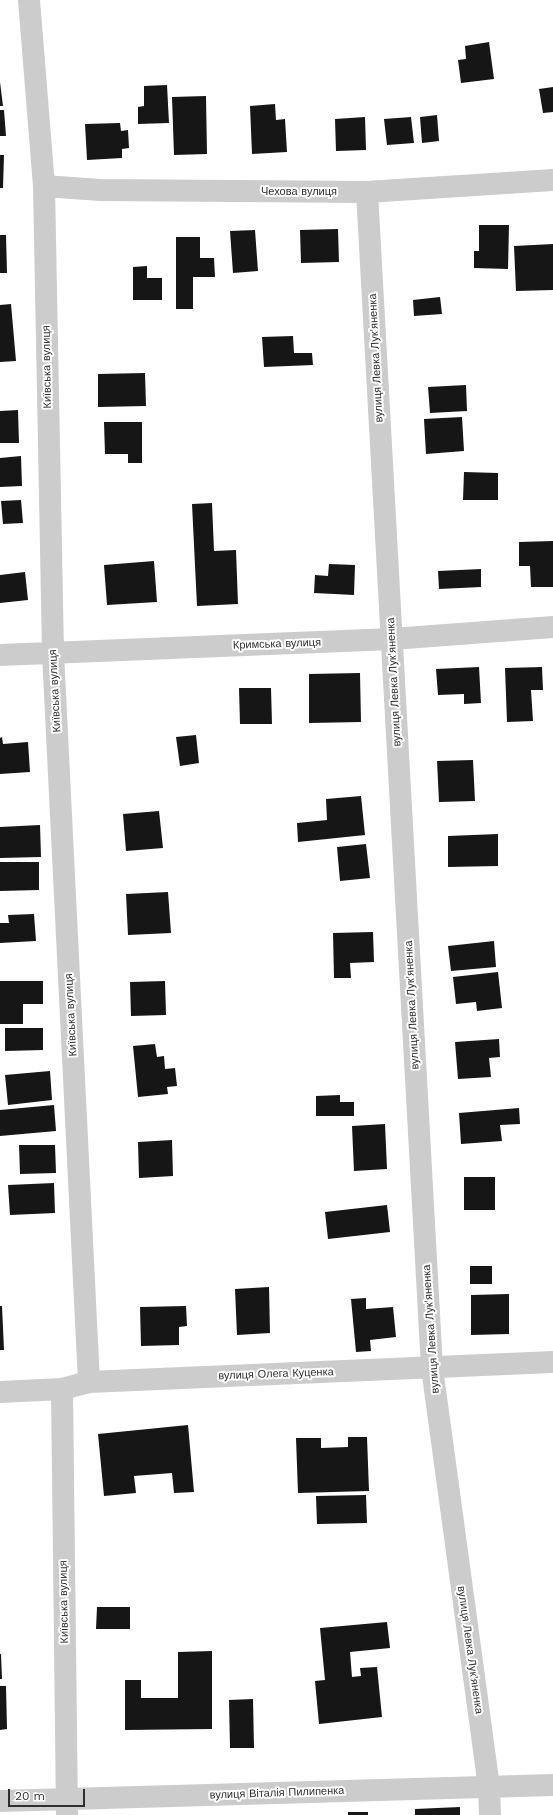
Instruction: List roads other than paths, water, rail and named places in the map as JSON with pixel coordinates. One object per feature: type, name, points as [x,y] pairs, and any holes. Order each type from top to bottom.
[{"type":"street","name":"Київська вулиця","points":[[29,0],[44,186],[53,653],[89,1382]]},
{"type":"street","name":"Чехова вулиця","points":[[44,186],[100,190],[367,192],[553,180]]},
{"type":"street","name":"вулиця Левка Лук'яненка","points":[[367,192],[432,1368],[488,1787],[490,1815]]},
{"type":"street","name":"Кримська вулиця","points":[[0,655],[392,640],[553,627]]},
{"type":"street","name":"вулиця Олега Куценка","points":[[0,1392],[62,1389],[89,1382],[553,1362]]},
{"type":"street","name":"Київська вулиця","points":[[62,1389],[67,1807]]},
{"type":"street","name":"вулиця Віталія Пилипенка","points":[[0,1801],[67,1807],[553,1785]]}]
